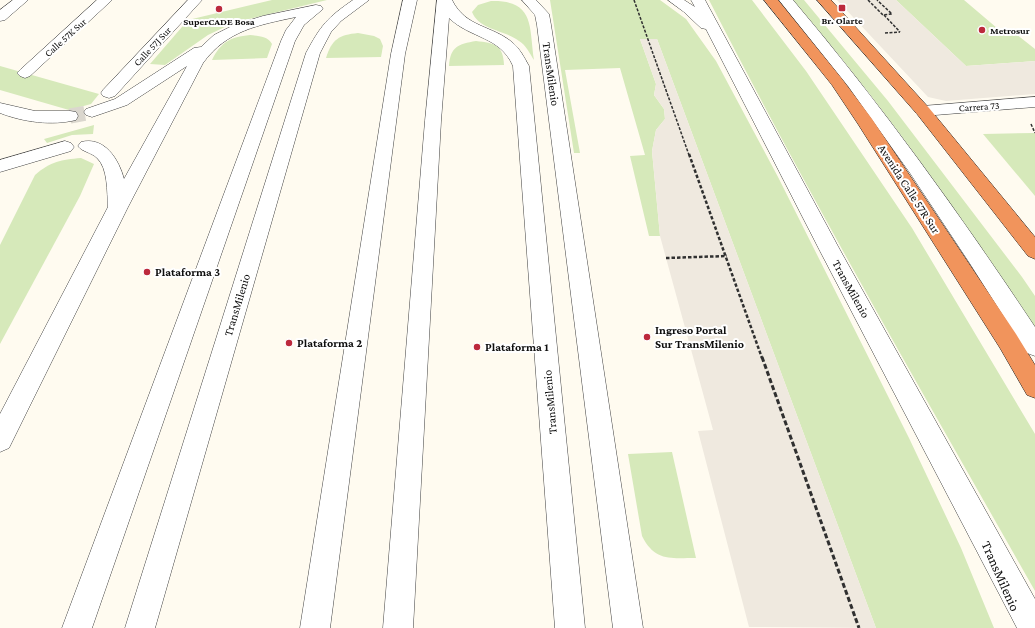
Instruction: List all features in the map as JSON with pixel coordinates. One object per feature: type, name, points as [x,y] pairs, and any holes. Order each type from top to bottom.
[{"type":"highway","name":"Avenida Calle 57R Sur","points":[[771,0],[837,82],[866,123],[1008,342],[1035,387]]},
{"type":"highway","points":[[824,0],[923,111],[1035,251]]},
{"type":"street","points":[[0,17],[21,0]]},
{"type":"street","name":"Calle 57K Sur","points":[[24,73],[105,0]]},
{"type":"street","name":"Calle 57J Sur","points":[[109,93],[195,0]]},
{"type":"street","points":[[92,112],[127,99],[219,38],[244,27],[353,0]]},
{"type":"street","name":"TransMilenio","points":[[140,628],[313,53],[325,32],[336,18],[362,0]]},
{"type":"street","points":[[315,628],[397,62],[410,0]]},
{"type":"street","name":"TransMilenio","points":[[398,628],[433,128],[445,0]]},
{"type":"street","name":"TransMilenio","points":[[445,0],[449,9],[460,20],[507,44],[520,59],[570,628]]},
{"type":"street","name":"TransMilenio","points":[[529,0],[539,10],[544,25],[628,628]]},
{"type":"street","name":"TransMilenio","points":[[675,0],[689,9],[704,22],[726,54]]},
{"type":"street","name":"TransMilenio","points":[[698,0],[830,251],[1034,628]]},
{"type":"street","points":[[786,0],[818,37],[890,131],[959,229],[1035,346]]},
{"type":"street","points":[[78,628],[288,41],[294,27],[303,18],[316,9]]},
{"type":"street","points":[[0,440],[118,207],[192,69],[202,54],[219,38]]},
{"type":"street","name":"Carrera 73","points":[[923,111],[1035,102]]},
{"type":"street","points":[[0,108],[31,117],[53,118],[70,116]]},
{"type":"street","points":[[87,146],[92,147],[104,154],[112,167],[118,207]]},
{"type":"street","points":[[0,166],[65,148]]},
{"type":"street","name":"TransMilenio","points":[[978,524],[1023,628]]},
{"type":"path","points":[[634,0],[727,256],[859,628]]},
{"type":"path","points":[[868,0],[900,32]]},
{"type":"path","points":[[877,0],[892,14],[884,15]]},
{"type":"path","points":[[666,258],[727,256]]},
{"type":"green space","points":[[272,0],[327,0],[229,25],[208,35],[165,65],[150,64],[188,20]]},
{"type":"green space","points":[[550,0],[660,0],[686,19],[716,61],[778,177],[909,438],[961,548],[994,628],[876,628],[657,39],[640,39],[656,84],[654,95],[664,109],[665,119],[656,130],[652,151],[660,236],[649,236],[630,156],[645,155],[620,68],[565,70],[580,153],[574,153]]},
{"type":"green space","points":[[709,0],[752,0],[806,71],[912,228],[1035,434],[1035,591],[910,371],[787,149]]},
{"type":"green space","points":[[792,0],[804,0],[888,101],[1022,277],[1035,296],[1035,329],[949,202],[889,119]]},
{"type":"green space","name":"Metrosur","points":[[896,0],[964,0],[1004,34],[1016,34],[1035,49],[1035,61],[966,66]]},
{"type":"green space","points":[[491,1],[505,2],[516,5],[523,10],[530,26],[534,60],[524,45],[513,37],[480,23],[475,18],[472,12],[478,5]]},
{"type":"green space","points":[[358,33],[374,36],[380,39],[383,46],[381,57],[326,58],[331,46],[337,39],[346,35]]},
{"type":"green space","points":[[250,35],[262,37],[270,41],[272,44],[267,58],[212,60],[219,49],[227,42],[237,37]]},
{"type":"green space","points":[[476,41],[497,46],[502,53],[504,65],[449,66],[451,54],[456,48],[460,45]]},
{"type":"green space","points":[[0,66],[99,94],[91,104],[69,110],[0,90]]},
{"type":"green space","points":[[94,125],[93,134],[72,135],[47,143],[44,139]]},
{"type":"green space","points":[[1035,133],[1035,196],[983,134]]},
{"type":"green space","points":[[81,158],[94,164],[80,196],[0,344],[0,245],[35,175],[56,162]]},
{"type":"green space","points":[[672,452],[696,558],[664,557],[652,550],[642,536],[628,454]]},
{"type":"shaded area","points":[[837,0],[896,0],[966,66],[1035,61],[1035,94],[946,101],[928,97]]},
{"type":"shaded area","points":[[640,39],[657,39],[876,628],[749,627],[698,431],[713,430],[660,236],[652,151],[656,130],[665,119],[664,109],[654,95],[656,84]]},
{"type":"tunnel","points":[[70,116],[92,112]]},
{"type":"place","name":"Br. Olarte","points":[[842,8]]},
{"type":"place","name":"SuperCADE Bosa","points":[[219,9]]},
{"type":"place","name":"Metrosur","points":[[982,30]]},
{"type":"place","name":"Plataforma 3","points":[[147,272]]},
{"type":"place","name":"Ingreso Portal Sur TransMilenio","points":[[647,337]]},
{"type":"place","name":"Plataforma 2","points":[[289,343]]},
{"type":"place","name":"Plataforma 1","points":[[477,347]]}]
